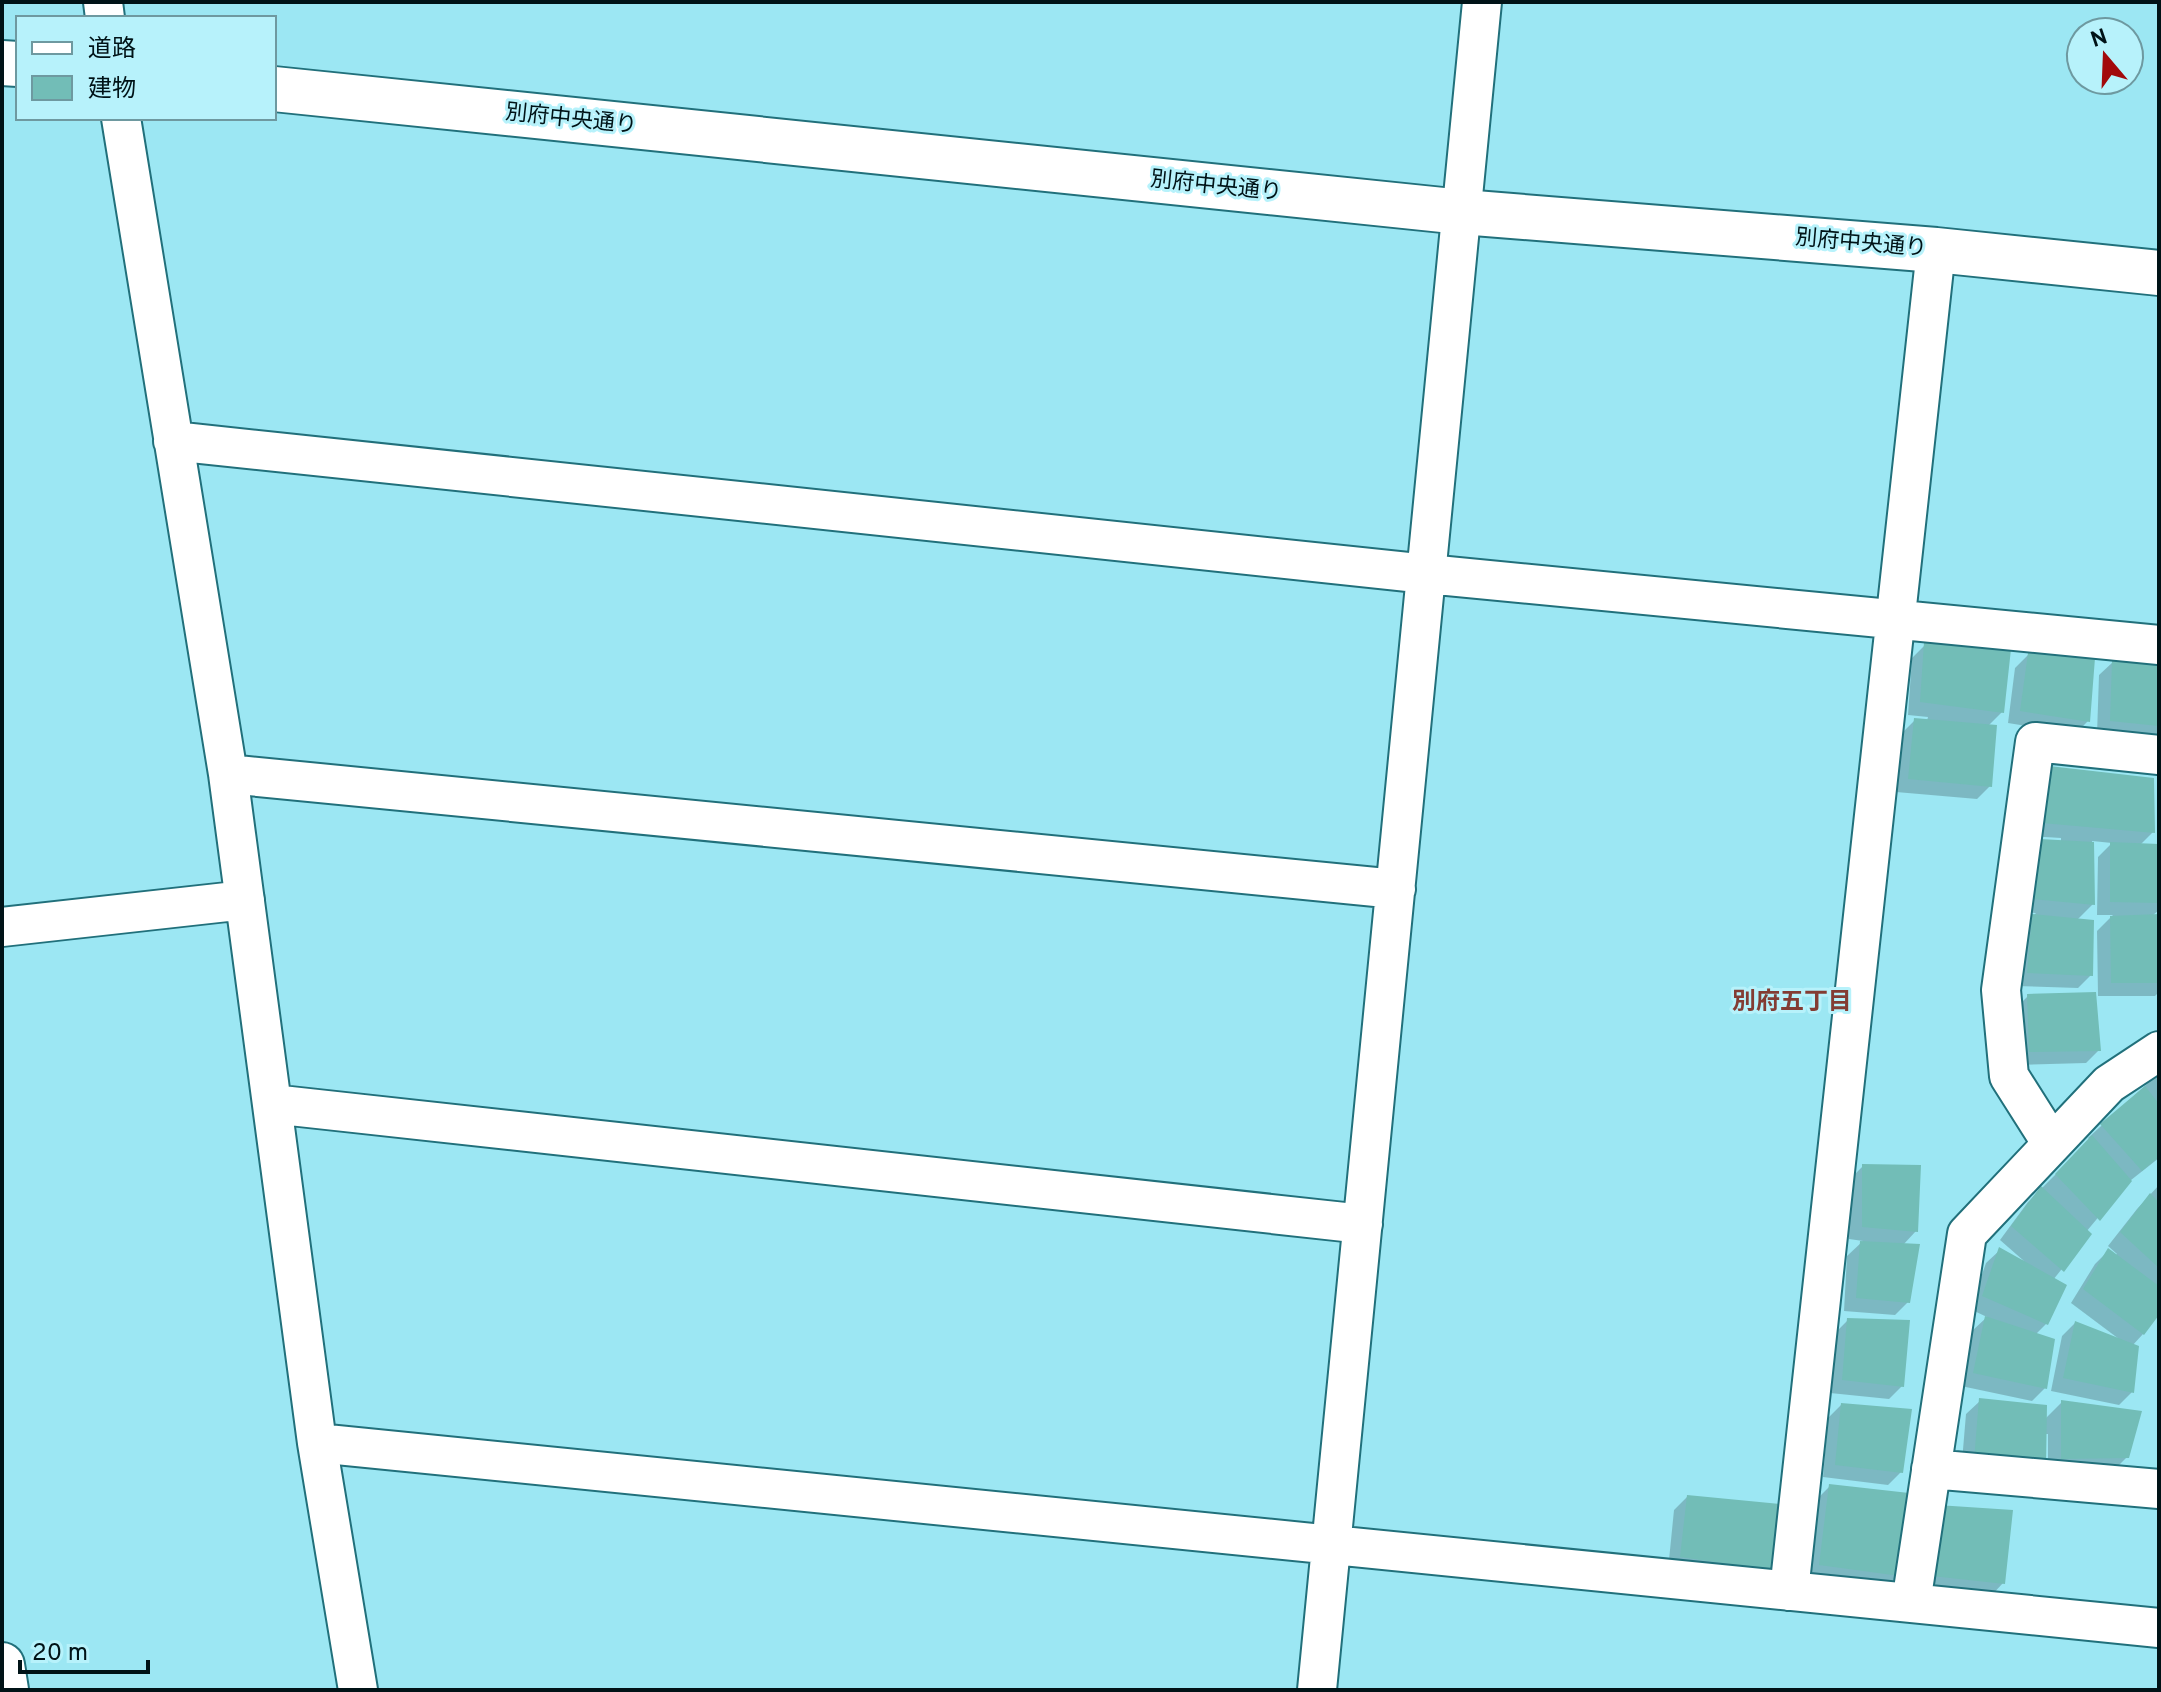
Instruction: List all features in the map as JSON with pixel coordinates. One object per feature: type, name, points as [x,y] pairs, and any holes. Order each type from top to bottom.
[{"type":"street","points":[[1317,1690],[1482,2]]},
{"type":"street","name":"別府中央通り","points":[[276,89],[1462,212],[1936,250],[2159,273]]},
{"type":"street","points":[[121,120],[228,774],[317,1443],[358,1690]]},
{"type":"street","points":[[1789,1591],[1936,250]]},
{"type":"street","points":[[173,441],[1427,574],[2159,645]]},
{"type":"street","points":[[2052,1144],[2009,1076],[2001,990],[2035,742],[2159,755]]},
{"type":"street","points":[[228,774],[1396,889]]},
{"type":"street","points":[[2,927],[245,900]]},
{"type":"street","points":[[1911,1603],[1967,1234],[2109,1084],[2159,1051]]},
{"type":"street","points":[[272,1104],[1363,1224]]},
{"type":"street","points":[[317,1443],[2159,1628]]},
{"type":"street","points":[[1931,1469],[2159,1489]]},
{"type":"street","points":[[2,1665],[6,1690]]},
{"type":"building","points":[[1924,642],[2011,649],[2004,713],[1920,702]]},
{"type":"building","points":[[2028,653],[2095,658],[2090,722],[2020,711]]},
{"type":"building","points":[[2112,660],[2159,664],[2159,726],[2110,721]]},
{"type":"building","points":[[1914,718],[1997,725],[1992,787],[1908,779]]},
{"type":"building","points":[[2049,766],[2154,778],[2155,833],[2042,823]]},
{"type":"building","points":[[2040,839],[2094,842],[2095,905],[2032,899]]},
{"type":"building","points":[[2110,842],[2159,844],[2159,903],[2110,902]]},
{"type":"building","points":[[2032,914],[2094,920],[2093,976],[2027,973]]},
{"type":"building","points":[[2159,914],[2159,983],[2111,983],[2110,916]]},
{"type":"building","points":[[2096,992],[2101,1051],[2029,1052],[2027,994]]},
{"type":"building","points":[[2145,1086],[2159,1104],[2159,1157],[2142,1171],[2100,1124]]},
{"type":"building","points":[[2092,1135],[2132,1181],[2100,1221],[2055,1174]]},
{"type":"building","points":[[1862,1164],[1921,1165],[1918,1232],[1862,1227]]},
{"type":"building","points":[[2041,1186],[2092,1234],[2064,1272],[2011,1226]]},
{"type":"building","points":[[2150,1193],[2159,1202],[2159,1268],[2120,1232]]},
{"type":"building","points":[[1860,1241],[1920,1244],[1910,1303],[1856,1298]]},
{"type":"building","points":[[1999,1247],[2067,1285],[2048,1325],[1982,1296]]},
{"type":"building","points":[[2108,1248],[2159,1286],[2159,1315],[2144,1335],[2083,1289]]},
{"type":"building","points":[[1985,1316],[2055,1339],[2047,1389],[1973,1373]]},
{"type":"building","points":[[1847,1318],[1910,1320],[1904,1387],[1842,1380]]},
{"type":"building","points":[[2075,1321],[2139,1346],[2134,1393],[2063,1378]]},
{"type":"building","points":[[1979,1398],[2047,1405],[2046,1464],[1974,1461]]},
{"type":"building","points":[[2061,1400],[2142,1411],[2129,1458],[2061,1459]]},
{"type":"building","points":[[1841,1403],[1912,1409],[1903,1473],[1835,1465]]},
{"type":"building","points":[[1829,1484],[1909,1493],[1900,1576],[1819,1565]]},
{"type":"building","points":[[1687,1495],[1780,1504],[1771,1570],[1680,1557]]},
{"type":"building","points":[[1937,1505],[2013,1510],[2005,1584],[1932,1576]]},
{"type":"district","name":"別府五丁目","points":[[1792,1003]]}]
